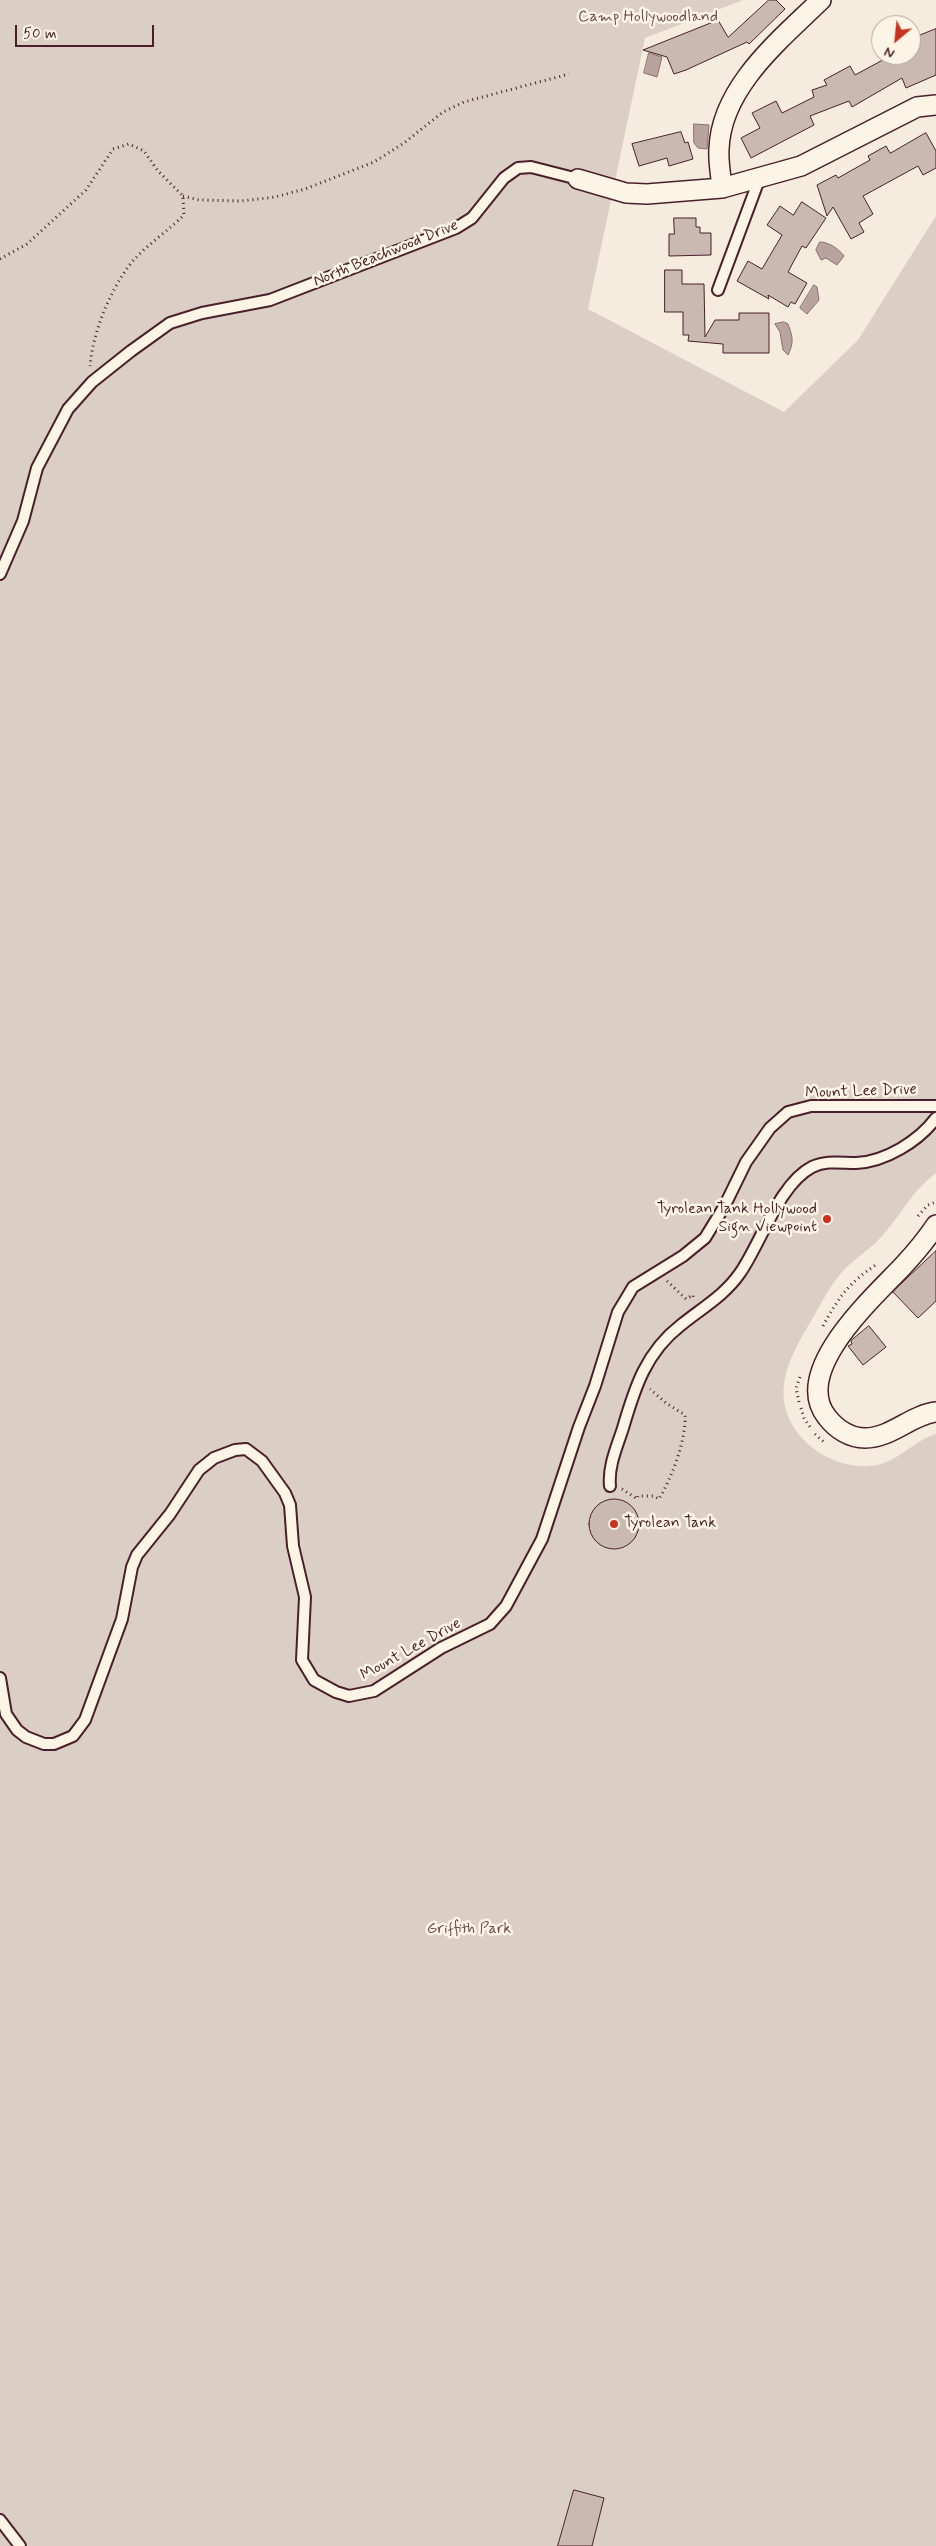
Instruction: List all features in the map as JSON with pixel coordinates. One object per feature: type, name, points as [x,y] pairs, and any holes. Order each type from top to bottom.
[{"type":"street","points":[[722,188],[719,148],[726,112],[742,84],[771,50],[821,0]]},
{"type":"street","name":"North Beachwood Drive","points":[[578,179],[626,193],[647,194],[722,188],[801,166],[917,108],[936,105]]},
{"type":"street","points":[[936,1225],[915,1253],[855,1316],[824,1365],[818,1388],[824,1414],[832,1424],[854,1437],[867,1438],[878,1436],[918,1417],[936,1412]]},
{"type":"lane","name":"North Beachwood Drive","points":[[0,574],[23,521],[37,468],[68,409],[92,382],[170,323],[202,313],[270,300],[456,228],[472,218],[504,178],[518,168],[531,167],[578,179]]},
{"type":"lane","points":[[718,290],[760,176]]},
{"type":"lane","name":"Mount Lee Drive","points":[[0,1678],[6,1714],[17,1730],[26,1737],[44,1744],[54,1744],[73,1736],[85,1720],[122,1619],[132,1567],[137,1555],[170,1514],[199,1470],[214,1458],[235,1450],[246,1450],[262,1461],[285,1493],[290,1505],[293,1546],[305,1597],[302,1660],[307,1670],[319,1684],[349,1696],[374,1692],[441,1648],[490,1624],[506,1606],[542,1539],[622,1302],[633,1287],[652,1273],[683,1256],[705,1238],[724,1207],[746,1162],[770,1128],[788,1112],[811,1106],[936,1106]]},
{"type":"lane","points":[[610,1486],[610,1465],[638,1380],[648,1361],[662,1342],[731,1285],[788,1190],[803,1173],[822,1163],[867,1162],[880,1159],[905,1146],[930,1126],[936,1118]]},
{"type":"lane","points":[[0,2520],[20,2546]]},
{"type":"path","points":[[0,258],[27,244],[86,190],[113,149],[129,144],[144,151],[158,171],[183,196],[199,200],[241,202],[275,197],[305,189],[374,162],[404,144],[443,112],[464,102],[569,74]]},
{"type":"path","points":[[92,382],[92,349],[107,306],[128,268],[184,215],[183,196]]},
{"type":"path","points":[[917,1219],[919,1213],[928,1205],[936,1202]]},
{"type":"path","points":[[818,1334],[836,1303],[853,1280],[884,1258]]},
{"type":"path","points":[[652,1273],[664,1279],[686,1299],[694,1296],[689,1307],[678,1318],[680,1326]]},
{"type":"path","points":[[610,1486],[617,1486],[637,1499],[638,1496],[654,1496],[659,1499],[681,1452],[686,1432],[685,1415],[652,1392],[645,1377],[648,1361]]},
{"type":"path","points":[[801,1373],[796,1388],[804,1418],[819,1440],[833,1448]]},
{"type":"green space","name":"Griffith Park","points":[[0,0],[743,0],[645,38],[588,309],[784,412],[858,340],[936,216],[936,1109],[926,1129],[936,1131],[936,1173],[919,1188],[878,1241],[848,1266],[835,1281],[797,1345],[786,1375],[784,1391],[785,1406],[791,1421],[801,1437],[823,1455],[849,1465],[868,1466],[887,1462],[927,1437],[936,1434],[936,2546],[0,2546]]},
{"type":"shaded area","points":[[649,53],[662,57],[657,77],[644,73]]},
{"type":"shaded area","points":[[694,124],[709,125],[707,149],[698,148],[694,143]]},
{"type":"shaded area","points":[[820,242],[834,246],[844,256],[837,265],[826,258],[821,260],[816,250]]},
{"type":"shaded area","points":[[814,285],[817,287],[819,300],[807,314],[800,308]]},
{"type":"shaded area","points":[[784,322],[788,324],[792,336],[788,355],[783,350],[780,332],[775,324]]},
{"type":"building","points":[[769,0],[776,0],[785,9],[749,44],[747,42],[686,70],[674,74],[667,57],[643,50],[718,20],[728,37]]},
{"type":"building","points":[[936,29],[936,75],[906,88],[902,78],[852,107],[849,101],[810,116],[814,125],[751,158],[741,138],[760,128],[752,113],[776,101],[782,113],[814,97],[812,90],[827,85],[824,80],[850,66],[855,75],[874,65],[921,65],[921,35]]},
{"type":"building","points":[[681,132],[685,143],[688,142],[693,159],[669,166],[667,158],[639,166],[632,144]]},
{"type":"building","points":[[926,133],[936,151],[936,168],[923,175],[918,166],[863,196],[873,214],[859,223],[864,232],[851,239],[833,207],[827,216],[817,185],[836,175],[838,178],[870,160],[868,156],[886,146],[890,153]]},
{"type":"building","points":[[802,202],[826,218],[806,248],[802,246],[788,272],[807,283],[795,304],[791,302],[788,307],[768,295],[769,299],[737,281],[748,261],[762,269],[782,235],[767,225],[780,206],[793,215]]},
{"type":"building","points":[[674,218],[696,218],[696,227],[700,227],[700,233],[711,233],[711,255],[669,256],[669,234],[674,234]]},
{"type":"building","points":[[665,270],[682,270],[682,284],[704,284],[705,337],[715,320],[739,320],[739,313],[769,313],[769,353],[723,353],[723,344],[688,341],[689,335],[683,335],[683,312],[665,312]]},
{"type":"building","points":[[936,1251],[936,1301],[918,1318],[893,1292]]},
{"type":"building","points":[[869,1326],[886,1347],[863,1365],[848,1346],[852,1344],[851,1341]]},
{"type":"building","name":"Tyrolean Tank","points":[[619,1499],[632,1506],[638,1514],[638,1534],[632,1542],[624,1548],[609,1549],[596,1542],[590,1534],[589,1519],[596,1506],[604,1500]]},
{"type":"building","points":[[574,2490],[604,2498],[592,2546],[558,2546]]},
{"type":"place","name":"Tyrolean Tank Hollywood Sign Viewpoint","points":[[827,1219]]},
{"type":"place","name":"Tyrolean Tank","points":[[614,1524]]},
{"type":"park label","name":"Camp Hollywoodland","points":[[648,18]]}]
